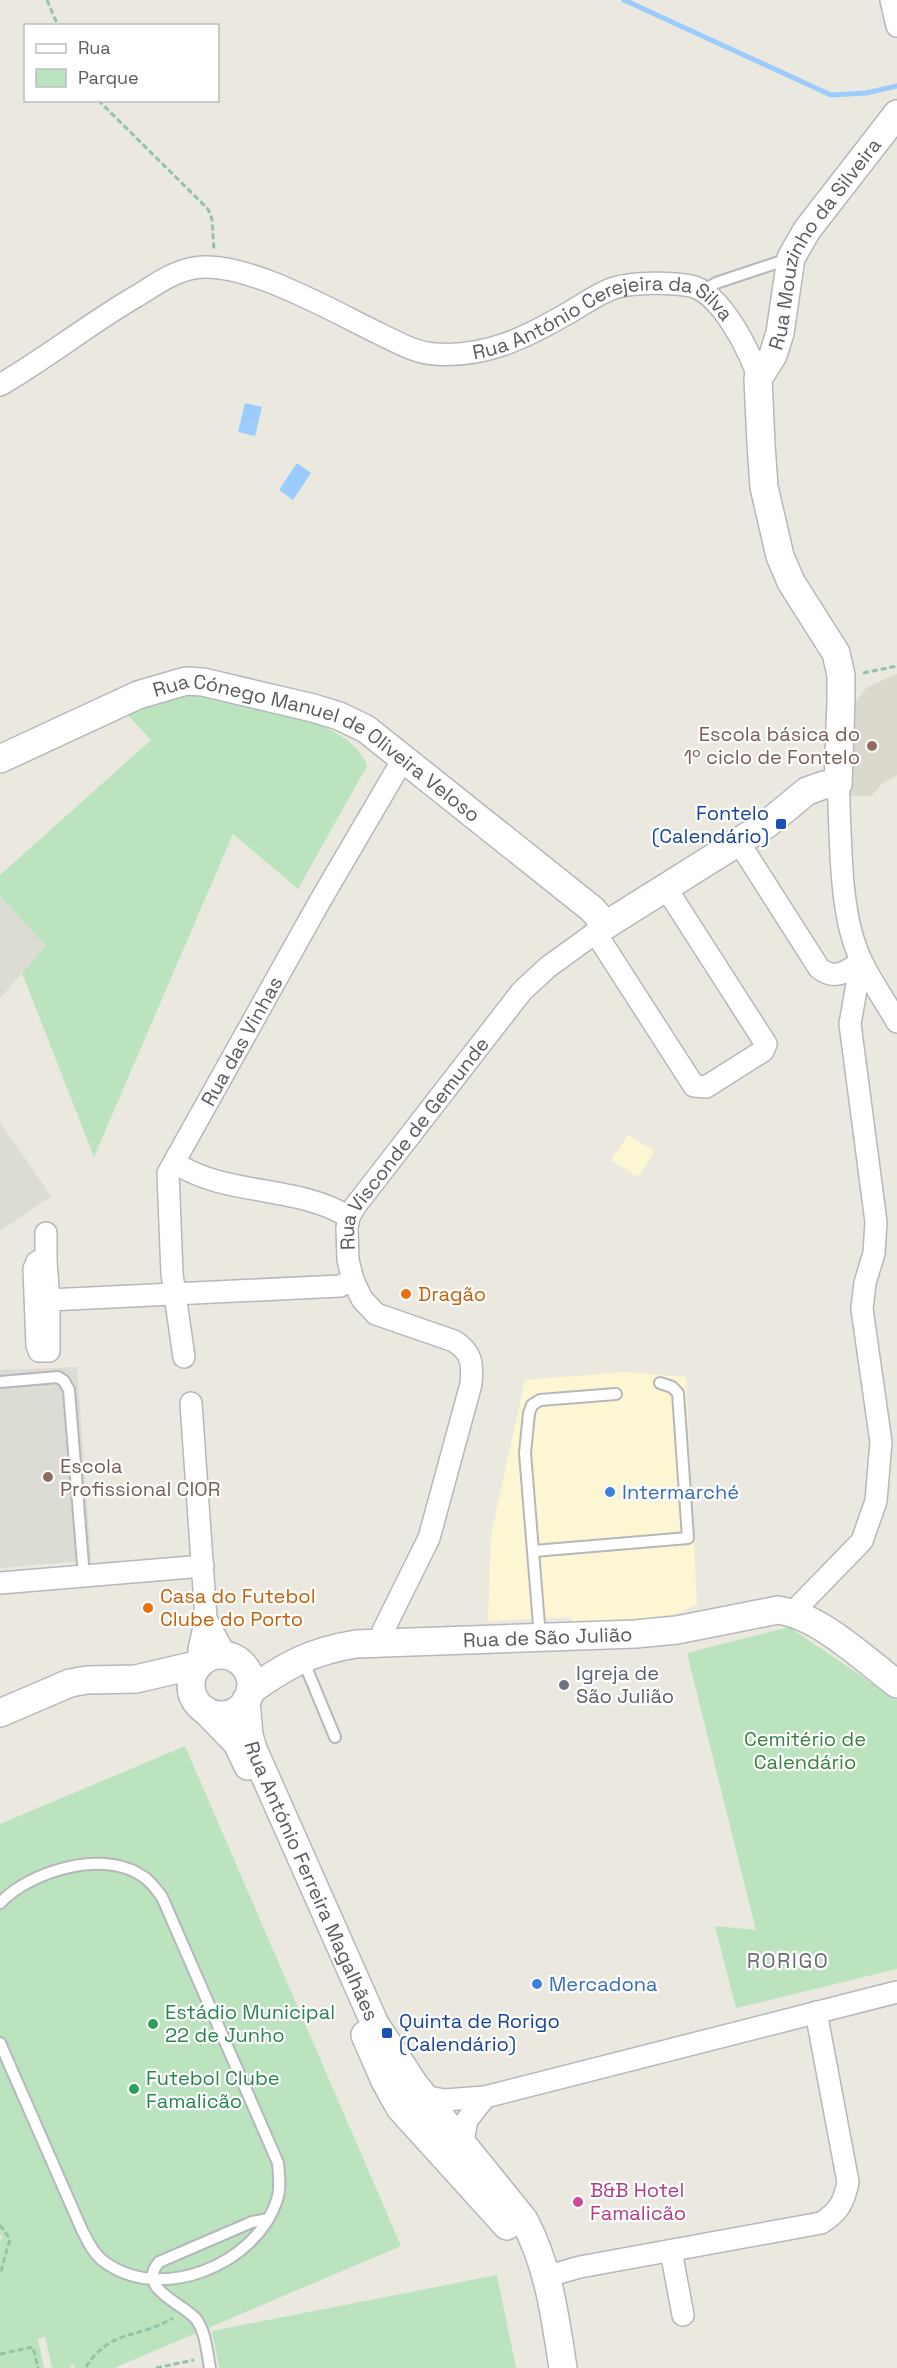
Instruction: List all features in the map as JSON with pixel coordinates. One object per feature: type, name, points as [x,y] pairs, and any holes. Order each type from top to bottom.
[{"type":"street","points":[[891,0],[897,26]]},
{"type":"street","name":"Rua Mouzinho da Silveira","points":[[758,379],[773,355],[780,333],[791,258],[807,230],[897,114]]},
{"type":"street","name":"Rua António Cerejeira da Silva","points":[[0,385],[94,321],[172,274],[194,268],[215,267],[288,290],[414,350],[432,354],[473,354],[497,349],[521,340],[612,288],[633,284],[692,286],[702,291],[717,305],[752,357],[758,379],[764,487],[771,522],[791,582],[829,638],[836,653],[840,675],[838,784],[849,921],[861,961]]},
{"type":"street","name":"Rua Cónego Manuel de Oliveira Veloso","points":[[0,759],[138,694],[186,681],[203,682],[255,693],[339,716],[366,729],[402,761],[592,909],[600,929]]},
{"type":"street","name":"Rua das Vinhas","points":[[184,1357],[176,1296],[168,1173],[320,901],[402,761]]},
{"type":"street","name":"Rua Visconde de Gemunde","points":[[382,1641],[383,1631],[429,1538],[471,1384],[472,1366],[470,1356],[464,1347],[454,1341],[376,1314],[366,1306],[353,1280],[346,1243],[349,1217],[406,1138],[512,1003],[548,967],[600,929],[767,824],[807,791],[824,785],[838,784]]},
{"type":"street","points":[[738,841],[819,968],[830,975],[837,975],[861,961]]},
{"type":"street","points":[[600,929],[694,1086],[706,1087],[763,1051],[766,1044],[666,888]]},
{"type":"street","points":[[861,961],[897,1022]]},
{"type":"street","points":[[861,961],[850,1024],[876,1222],[874,1253],[865,1283],[862,1320],[889,1438],[876,1501],[862,1541],[793,1612],[820,1626],[897,1684]]},
{"type":"street","points":[[175,1163],[191,1173],[216,1183],[305,1198],[349,1217]]},
{"type":"street","points":[[46,1233],[51,1344],[49,1351],[44,1353],[39,1351],[37,1344],[34,1269],[37,1262],[41,1260],[46,1262]]},
{"type":"street","points":[[49,1300],[176,1296],[340,1286],[353,1280]]},
{"type":"street","points":[[191,1403],[206,1619],[200,1649],[200,1664],[190,1684],[202,1708]]},
{"type":"street","points":[[0,1583],[203,1566]]},
{"type":"street","name":"Rua de São Julião","points":[[230,1657],[274,1660],[302,1657],[328,1648],[382,1641],[654,1633],[699,1626],[763,1611],[793,1612]]},
{"type":"street","points":[[136,1679],[223,1715],[240,1707],[248,1696],[248,1672],[230,1657],[206,1619]]},
{"type":"street","points":[[0,1713],[70,1683],[87,1680],[136,1679],[200,1664],[216,1655],[230,1657]]},
{"type":"street","name":"Rua de São Julião","points":[[248,1696],[302,1657]]},
{"type":"street","name":"Rua António Ferreira Magalhães","points":[[248,1696],[249,1735],[253,1749],[361,1997],[410,2092],[407,2116],[467,2159],[548,2276],[564,2368]]},
{"type":"street","name":"Rua António Ferreira Magalhães","points":[[202,1708],[237,1743],[410,2092]]},
{"type":"street","points":[[410,2092],[444,2100],[485,2097],[897,1992]]},
{"type":"street","points":[[548,2276],[579,2267],[821,2223],[835,2214],[844,2201],[848,2182],[816,2012]]},
{"type":"street","points":[[467,2159],[467,2120],[485,2097]]},
{"type":"street","points":[[671,2251],[683,2315]]},
{"type":"lane","points":[[702,291],[716,283],[791,258]]},
{"type":"lane","points":[[0,1382],[58,1377],[64,1381],[69,1390],[84,1577]]},
{"type":"lane","points":[[534,1551],[688,1538],[678,1393],[672,1387],[660,1383]]},
{"type":"lane","points":[[540,1638],[525,1453],[530,1409],[540,1400],[616,1394]]},
{"type":"lane","points":[[302,1657],[335,1737]]},
{"type":"lane","points":[[0,1903],[35,1878],[85,1865],[120,1867],[138,1873],[152,1883],[162,1897],[272,2146],[280,2181],[277,2198],[268,2219],[251,2242],[223,2262],[189,2275],[153,2278],[115,2269],[100,2258],[90,2244],[0,2043]]},
{"type":"lane","points":[[210,2368],[202,2330],[195,2318],[171,2302],[153,2278],[154,2268],[159,2262],[252,2222],[268,2219]]},
{"type":"path","points":[[47,0],[57,24]]},
{"type":"path","points":[[100,102],[208,208],[212,219],[215,267]]},
{"type":"path","points":[[840,675],[897,666]]},
{"type":"path","points":[[0,2225],[10,2239],[0,2275]]},
{"type":"path","points":[[86,2367],[102,2346],[159,2327],[185,2311]]},
{"type":"path","points":[[0,2354],[33,2347],[38,2368]]},
{"type":"path","points":[[156,2368],[196,2359],[198,2368]]},
{"type":"shaded area","name":"Escola básica do 1º ciclo de Fontelo","points":[[897,674],[897,775],[882,784],[871,796],[850,796],[846,718],[867,687]]},
{"type":"shaded area","points":[[0,896],[46,946],[0,998]]},
{"type":"shaded area","points":[[0,1122],[51,1196],[0,1231]]},
{"type":"shaded area","points":[[628,1135],[655,1151],[638,1177],[611,1160]]},
{"type":"shaded area","points":[[77,1367],[91,1560],[0,1568],[0,1370]]},
{"type":"shaded area","points":[[625,1372],[686,1377],[697,1604],[676,1614],[639,1619],[573,1622],[570,1617],[488,1621],[491,1535],[525,1380]]},
{"type":"green space","points":[[195,689],[265,706],[318,723],[340,735],[357,749],[367,766],[298,889],[233,834],[94,1157],[22,973],[46,946],[0,896],[0,875],[151,740],[123,710]]},
{"type":"green space","name":"Cemitério de Calendário","points":[[789,1627],[897,1700],[897,1969],[736,2008],[715,1926],[756,1930],[687,1653]]},
{"type":"green space","name":"Estádio Municipal 22 de Junho","points":[[185,1746],[401,2246],[114,2368],[75,2368],[73,2364],[70,2368],[52,2368],[45,2337],[38,2339],[44,2368],[0,2368],[0,2241],[2,2236],[0,2235],[0,1824]]},
{"type":"green space","points":[[497,2275],[516,2368],[219,2368],[212,2331]]},
{"type":"water","points":[[245,403],[262,407],[255,436],[238,432]]},
{"type":"water","points":[[297,463],[311,473],[293,500],[279,490]]},
{"type":"waterway","points":[[624,0],[831,95],[866,93],[897,86]]},
{"type":"place","name":"Escola básica do 1º ciclo de Fontelo","points":[[872,746]]},
{"type":"place","name":"Fontelo (Calendário)","points":[[781,824]]},
{"type":"place","name":"Dragão","points":[[406,1294]]},
{"type":"place","name":"Escola Profissional CIOR","points":[[48,1477]]},
{"type":"place","name":"Intermarché","points":[[610,1492]]},
{"type":"place","name":"Casa do Futebol Clube do Porto","points":[[148,1608]]},
{"type":"place","name":"Igreja de São Julião","points":[[564,1685]]},
{"type":"place","name":"Mercadona","points":[[537,1984]]},
{"type":"place","name":"Estádio Municipal 22 de Junho","points":[[153,2024]]},
{"type":"place","name":"Quinta de Rorigo (Calendário)","points":[[387,2033]]},
{"type":"place","name":"Futebol Clube Famalicão","points":[[134,2089]]},
{"type":"place","name":"B&B Hotel Famalicão","points":[[578,2202]]},
{"type":"district","name":"RORIGO","points":[[788,1960]]}]
